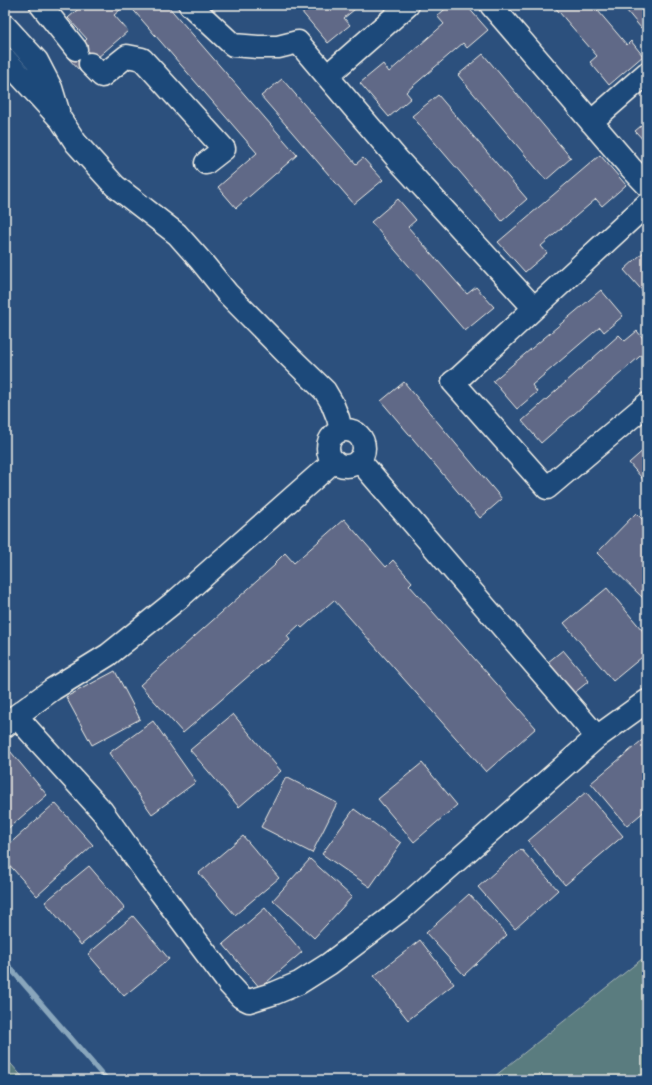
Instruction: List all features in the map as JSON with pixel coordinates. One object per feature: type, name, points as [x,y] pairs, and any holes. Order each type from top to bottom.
[{"type":"street","points":[[41,5],[83,56],[102,76],[127,56],[142,59],[224,149],[206,163]]},
{"type":"street","points":[[190,5],[233,45],[278,47],[298,42],[400,161],[534,308]]},
{"type":"street","points":[[327,76],[408,5]]},
{"type":"street","points":[[491,5],[647,185]]},
{"type":"street","points":[[5,26],[37,61],[51,88],[61,120]]},
{"type":"street","points":[[5,59],[61,120],[76,143],[116,186],[177,234],[228,293],[288,356],[325,391],[338,418],[340,430]]},
{"type":"street","points":[[591,122],[647,73]]},
{"type":"street","points":[[647,204],[453,382],[547,488],[647,404]]},
{"type":"street","points":[[340,430],[357,433],[361,438],[364,449],[359,460],[349,465],[338,464],[334,461],[328,450],[328,444],[331,438],[340,430]]},
{"type":"street","points":[[359,460],[597,737]]},
{"type":"street","points":[[334,461],[178,599],[108,655],[52,689],[11,721],[102,811],[149,877],[229,984],[241,997],[249,1001],[275,993],[329,964],[402,910],[597,737],[647,701]]},
{"type":"green space","points":[[647,955],[647,1080],[490,1080]]},
{"type":"green space","points":[[5,1057],[25,1080],[5,1080]]},
{"type":"building","points":[[83,5],[126,5],[114,15],[128,31],[81,72],[67,57],[87,39],[68,18]]},
{"type":"building","points":[[129,5],[167,5],[297,155],[236,208],[218,187],[257,153]]},
{"type":"building","points":[[308,5],[360,5],[344,18],[350,25],[328,43],[301,11]]},
{"type":"building","points":[[450,5],[466,5],[488,30],[467,48],[463,43],[406,92],[411,98],[389,117],[360,83],[383,64],[389,72],[444,24],[437,16]]},
{"type":"building","points":[[553,5],[593,5],[627,45],[631,41],[643,56],[609,85],[590,62],[597,56]]},
{"type":"building","points":[[622,5],[647,5],[647,23],[641,28]]},
{"type":"building","points":[[483,54],[571,158],[546,180],[458,75]]},
{"type":"building","points":[[282,79],[356,164],[363,158],[383,180],[354,204],[261,96]]},
{"type":"building","points":[[438,95],[527,199],[502,221],[412,116]]},
{"type":"building","points":[[647,121],[647,144],[635,131]]},
{"type":"building","points":[[600,155],[626,185],[602,206],[596,199],[541,246],[547,253],[525,272],[498,242]]},
{"type":"building","points":[[398,199],[416,220],[408,227],[467,294],[476,287],[494,307],[465,331],[371,222]]},
{"type":"building","points":[[647,249],[647,296],[624,270]]},
{"type":"building","points":[[601,290],[623,316],[604,332],[600,327],[532,385],[537,392],[517,409],[493,381]]},
{"type":"building","points":[[637,331],[647,343],[647,350],[541,443],[522,421],[619,335],[625,341]]},
{"type":"building","points":[[404,382],[502,499],[480,518],[381,401]]},
{"type":"building","points":[[647,447],[647,484],[629,463]]},
{"type":"building","points":[[636,513],[647,524],[647,602],[597,553]]},
{"type":"building","points":[[344,519],[386,567],[393,560],[412,582],[409,585],[536,728],[486,772],[334,600],[302,628],[299,625],[287,636],[290,640],[183,733],[140,685],[275,565],[274,564],[285,553],[294,563]]},
{"type":"building","points":[[607,588],[647,636],[647,653],[613,681],[564,623]]},
{"type":"building","points":[[563,650],[589,681],[574,693],[548,662]]},
{"type":"building","points":[[115,671],[140,719],[92,745],[66,697]]},
{"type":"building","points":[[233,714],[281,771],[239,807],[190,750]]},
{"type":"building","points":[[153,721],[196,782],[152,814],[109,753]]},
{"type":"building","points":[[647,736],[647,809],[627,826],[591,783]]},
{"type":"building","points":[[10,751],[47,795],[5,831],[5,754]]},
{"type":"building","points":[[422,763],[457,805],[414,842],[378,799]]},
{"type":"building","points":[[286,777],[337,803],[312,853],[261,827]]},
{"type":"building","points":[[586,792],[623,836],[565,885],[528,841]]},
{"type":"building","points":[[55,803],[93,845],[37,896],[5,860],[5,848]]},
{"type":"building","points":[[354,809],[401,843],[370,887],[322,854]]},
{"type":"building","points":[[243,836],[279,878],[235,915],[199,873]]},
{"type":"building","points":[[521,849],[558,890],[515,929],[478,887]]},
{"type":"building","points":[[310,859],[352,897],[314,938],[273,900]]},
{"type":"building","points":[[89,866],[125,908],[81,945],[45,902]]},
{"type":"building","points":[[469,894],[507,935],[464,975],[426,933]]},
{"type":"building","points":[[265,908],[302,952],[260,988],[223,944]]},
{"type":"building","points":[[133,916],[169,959],[124,996],[88,954]]},
{"type":"building","points":[[420,940],[454,984],[408,1020],[374,976]]},
{"type":"waterway","points":[[5,962],[107,1080]]}]
